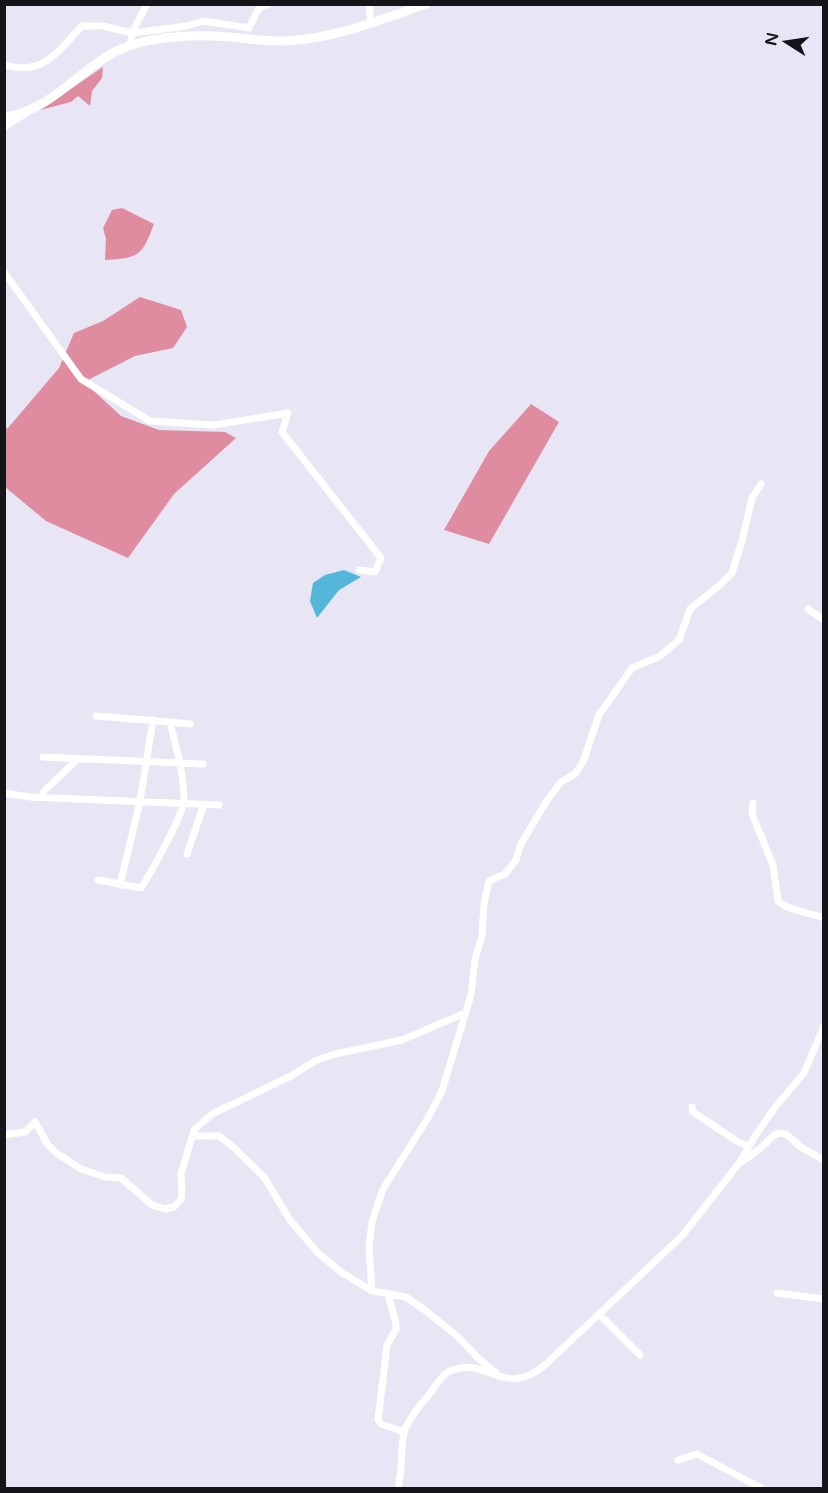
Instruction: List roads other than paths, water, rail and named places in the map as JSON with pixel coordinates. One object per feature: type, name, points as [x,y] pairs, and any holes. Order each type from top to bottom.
[{"type":"street","points":[[130,45],[132,33],[147,4]]},
{"type":"street","points":[[4,65],[21,70],[48,61],[82,26],[103,26],[132,33],[187,26],[203,21],[249,28],[259,8],[269,4]]},
{"type":"street","points":[[369,4],[371,23]]},
{"type":"street","points":[[4,127],[111,54],[130,45],[156,40],[212,36],[287,40],[343,32],[426,4]]},
{"type":"street","points":[[4,117],[25,114]]},
{"type":"street","points":[[4,272],[81,379],[150,421],[214,425],[288,413],[282,432],[381,558],[375,572],[359,570]]},
{"type":"street","points":[[372,1291],[369,1247],[372,1222],[383,1189],[429,1118],[442,1091],[474,980],[475,959],[482,936],[484,904],[489,881],[506,874],[516,860],[521,844],[546,802],[561,782],[575,774],[584,762],[599,715],[632,668],[660,656],[679,640],[690,609],[732,573],[752,498],[760,484]]},
{"type":"street","points":[[808,609],[824,620]]},
{"type":"street","points":[[96,716],[190,724]]},
{"type":"street","points":[[120,885],[140,801],[153,720]]},
{"type":"street","points":[[98,880],[141,888],[184,803],[179,762],[170,722]]},
{"type":"street","points":[[43,757],[203,764]]},
{"type":"street","points":[[41,797],[45,790],[78,759]]},
{"type":"street","points":[[4,793],[41,797],[219,805]]},
{"type":"street","points":[[753,803],[752,814],[773,865],[778,902],[788,909],[802,910],[824,918]]},
{"type":"street","points":[[187,854],[204,804]]},
{"type":"street","points":[[4,1135],[25,1132],[35,1122],[48,1145],[81,1169],[121,1178],[152,1205],[165,1209],[174,1207],[181,1198],[181,1174],[194,1130],[212,1114],[291,1076],[315,1061],[335,1054],[402,1040],[465,1013]]},
{"type":"street","points":[[399,1488],[404,1432],[422,1402],[449,1371],[472,1367],[503,1378],[517,1379],[532,1375],[599,1314],[682,1236],[741,1162],[776,1106],[804,1073],[824,1026]]},
{"type":"street","points":[[692,1107],[693,1112],[703,1119],[738,1142],[749,1146]]},
{"type":"street","points":[[741,1162],[762,1147],[772,1136],[779,1133],[786,1134],[802,1148],[824,1160]]},
{"type":"street","points":[[193,1136],[219,1136],[231,1145],[264,1177],[290,1220],[318,1252],[341,1272],[372,1291],[406,1297],[456,1335],[478,1358],[503,1378]]},
{"type":"street","points":[[777,1293],[824,1299]]},
{"type":"street","points":[[388,1295],[396,1329],[387,1345],[378,1420],[381,1424],[404,1432]]},
{"type":"street","points":[[599,1314],[640,1355]]},
{"type":"street","points":[[678,1460],[697,1454],[760,1488]]},
{"type":"water","points":[[344,570],[361,577],[339,590],[317,618],[310,601],[313,583],[325,575]]}]
